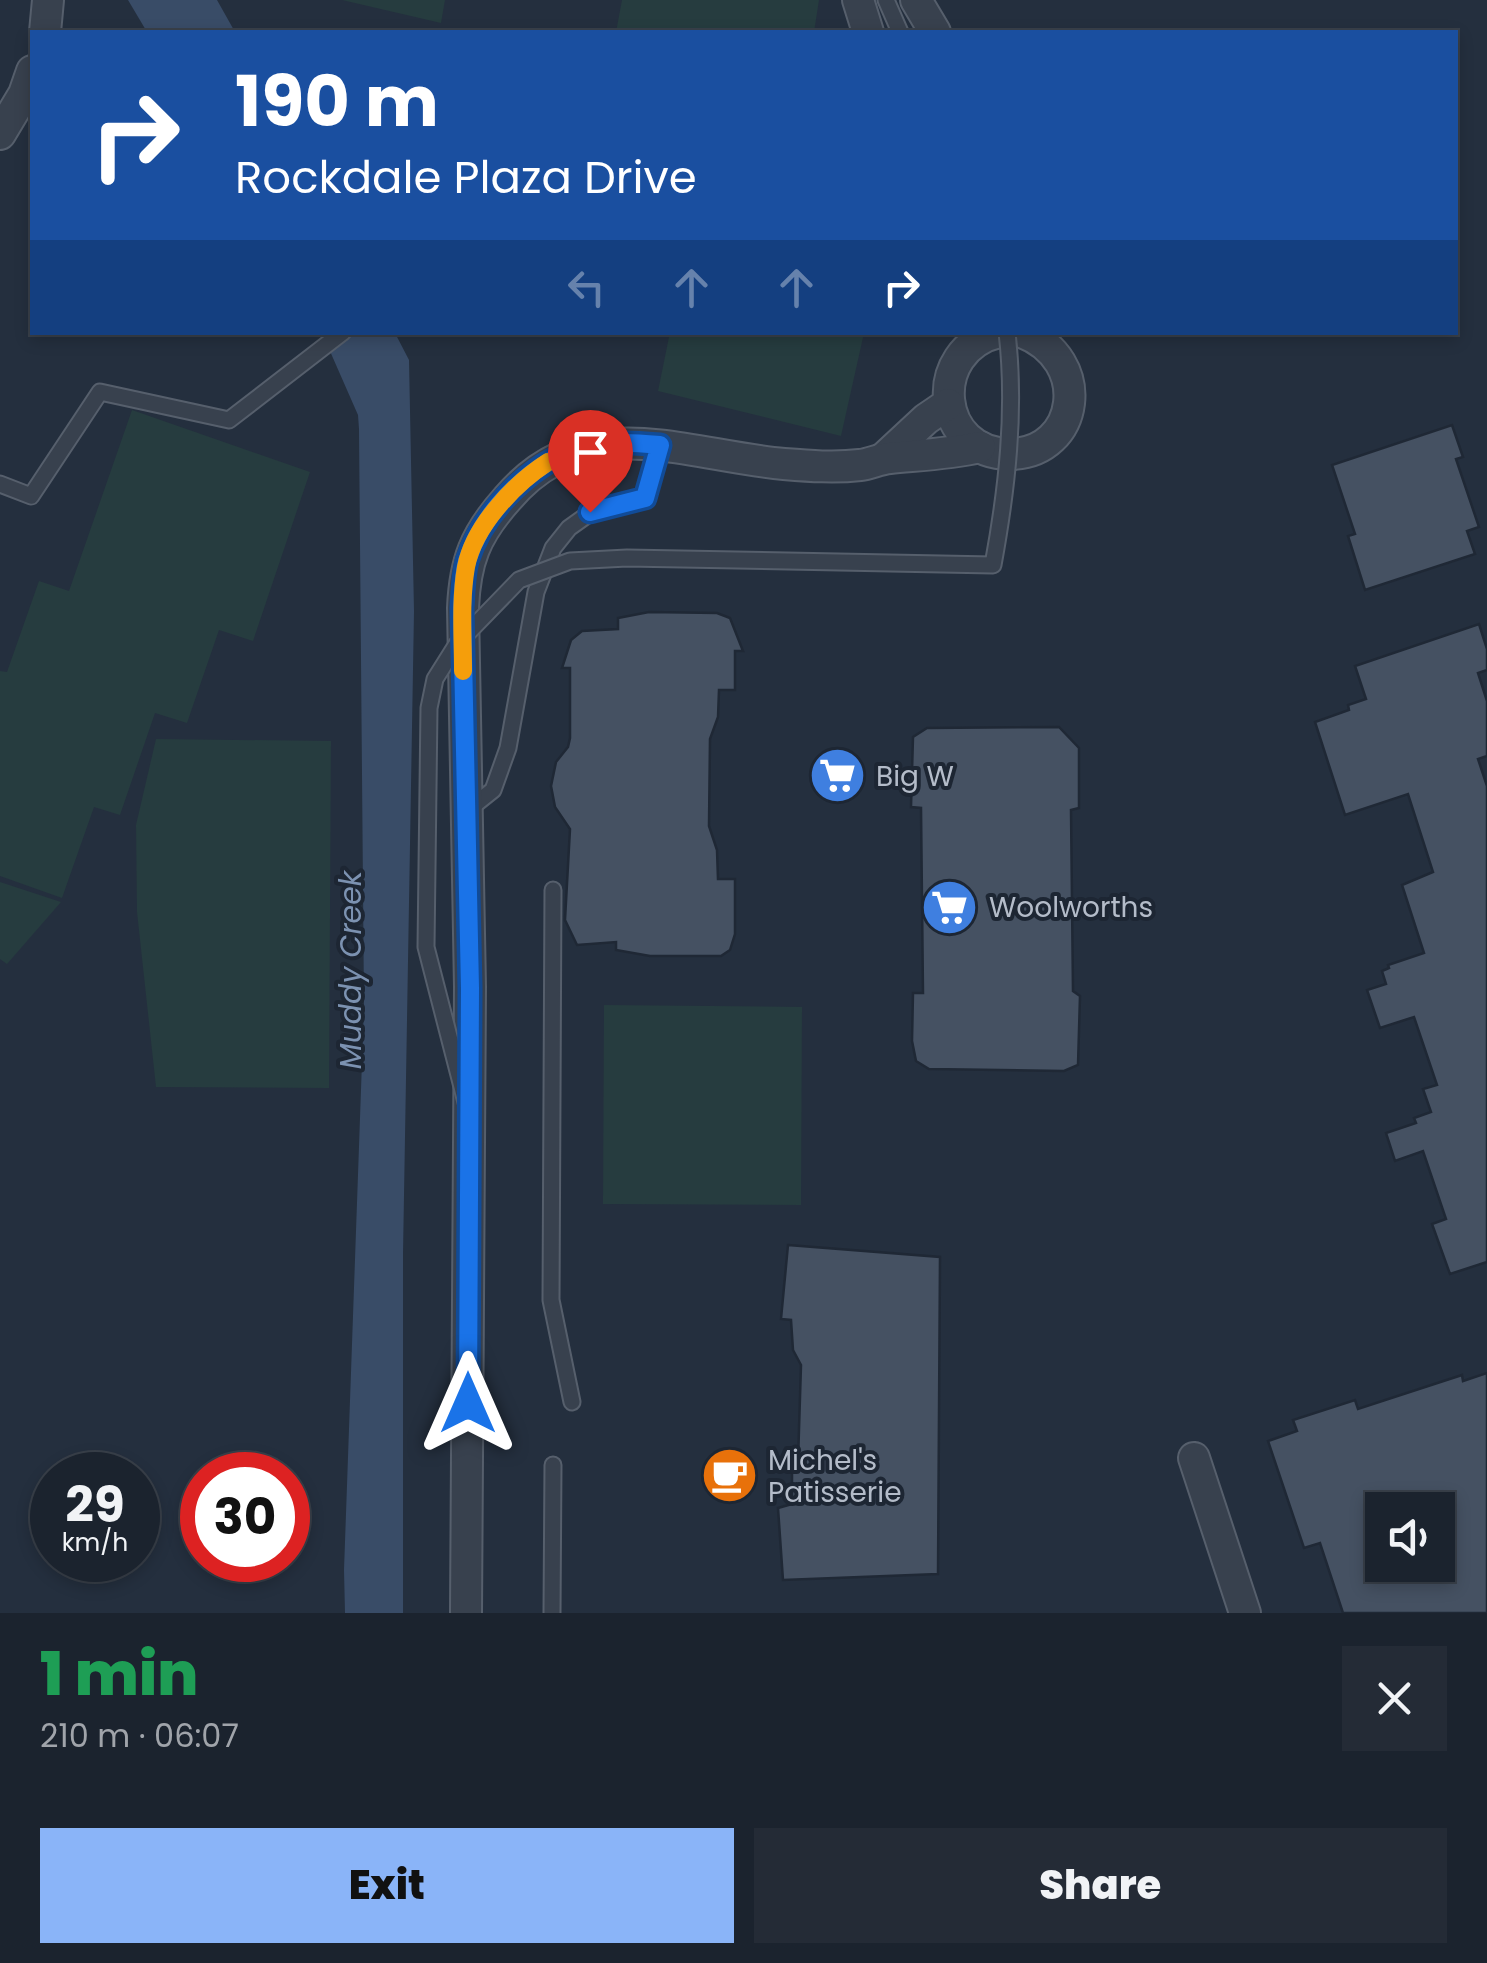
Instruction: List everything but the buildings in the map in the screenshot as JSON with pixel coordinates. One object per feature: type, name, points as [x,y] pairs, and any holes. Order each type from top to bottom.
[{"type":"street","points":[[45,30],[48,0]]},
{"type":"street","points":[[858,0],[867,30]]},
{"type":"street","points":[[916,0],[934,30]]},
{"type":"street","points":[[0,134],[30,78]]},
{"type":"street","points":[[979,336],[952,371],[948,404],[966,436],[980,447]]},
{"type":"street","points":[[466,1613],[470,988],[462,608],[467,562],[477,539],[512,492],[534,471],[558,456],[588,446],[618,442],[660,445],[782,464],[840,467],[866,465],[884,458],[940,456],[980,447],[1014,454],[1032,450],[1049,440],[1062,424],[1069,406],[1070,385],[1051,341]]},
{"type":"street","points":[[884,458],[948,404]]},
{"type":"street","points":[[1194,1458],[1244,1613]]},
{"type":"lane","points":[[886,0],[899,30]]},
{"type":"lane","points":[[0,484],[31,496],[100,392],[229,420],[339,335]]},
{"type":"lane","points":[[470,1118],[426,947],[429,708],[435,680],[457,644],[519,580],[570,561],[627,558],[993,565],[1006,496],[1011,388],[1007,335]]},
{"type":"lane","points":[[465,812],[493,790],[508,748],[536,592],[554,548],[569,528],[590,512],[645,498],[660,445]]},
{"type":"lane","points":[[553,890],[551,1300],[572,1402]]},
{"type":"lane","points":[[552,1613],[553,1465]]},
{"type":"green space","points":[[342,0],[445,0],[441,23]]},
{"type":"green space","points":[[622,0],[819,0],[814,30],[616,30]]},
{"type":"green space","points":[[669,335],[864,335],[841,436],[658,391]]},
{"type":"green space","points":[[132,410],[310,472],[253,641],[219,630],[187,723],[155,713],[120,815],[94,807],[62,898],[0,876],[0,671],[7,672],[39,581],[69,591]]},
{"type":"green space","points":[[156,739],[331,741],[329,1088],[156,1087],[137,912],[136,825]]},
{"type":"green space","points":[[0,882],[61,902],[7,964],[0,959]]},
{"type":"green space","points":[[604,1005],[802,1007],[801,1205],[603,1204]]},
{"type":"water","points":[[128,0],[217,0],[234,30],[146,30]]},
{"type":"water","points":[[323,335],[396,335],[409,360],[414,611],[403,1254],[403,1613],[345,1613],[364,1005],[358,415]]},
{"type":"slow traffic","points":[[463,671],[462,608],[467,562],[493,515],[512,492],[548,462]]},
{"type":"place","name":"Big W","points":[[837,776]]},
{"type":"place","name":"Woolworths","points":[[950,907]]},
{"type":"place","name":"Michel's Patisserie","points":[[729,1476]]},
{"type":"route","points":[[468,1403],[470,988],[462,608],[467,562],[477,539],[512,492],[558,456],[618,442],[660,445],[645,498],[590,512]]},
{"type":"water label","name":"Muddy Creek","points":[[351,970]]}]
